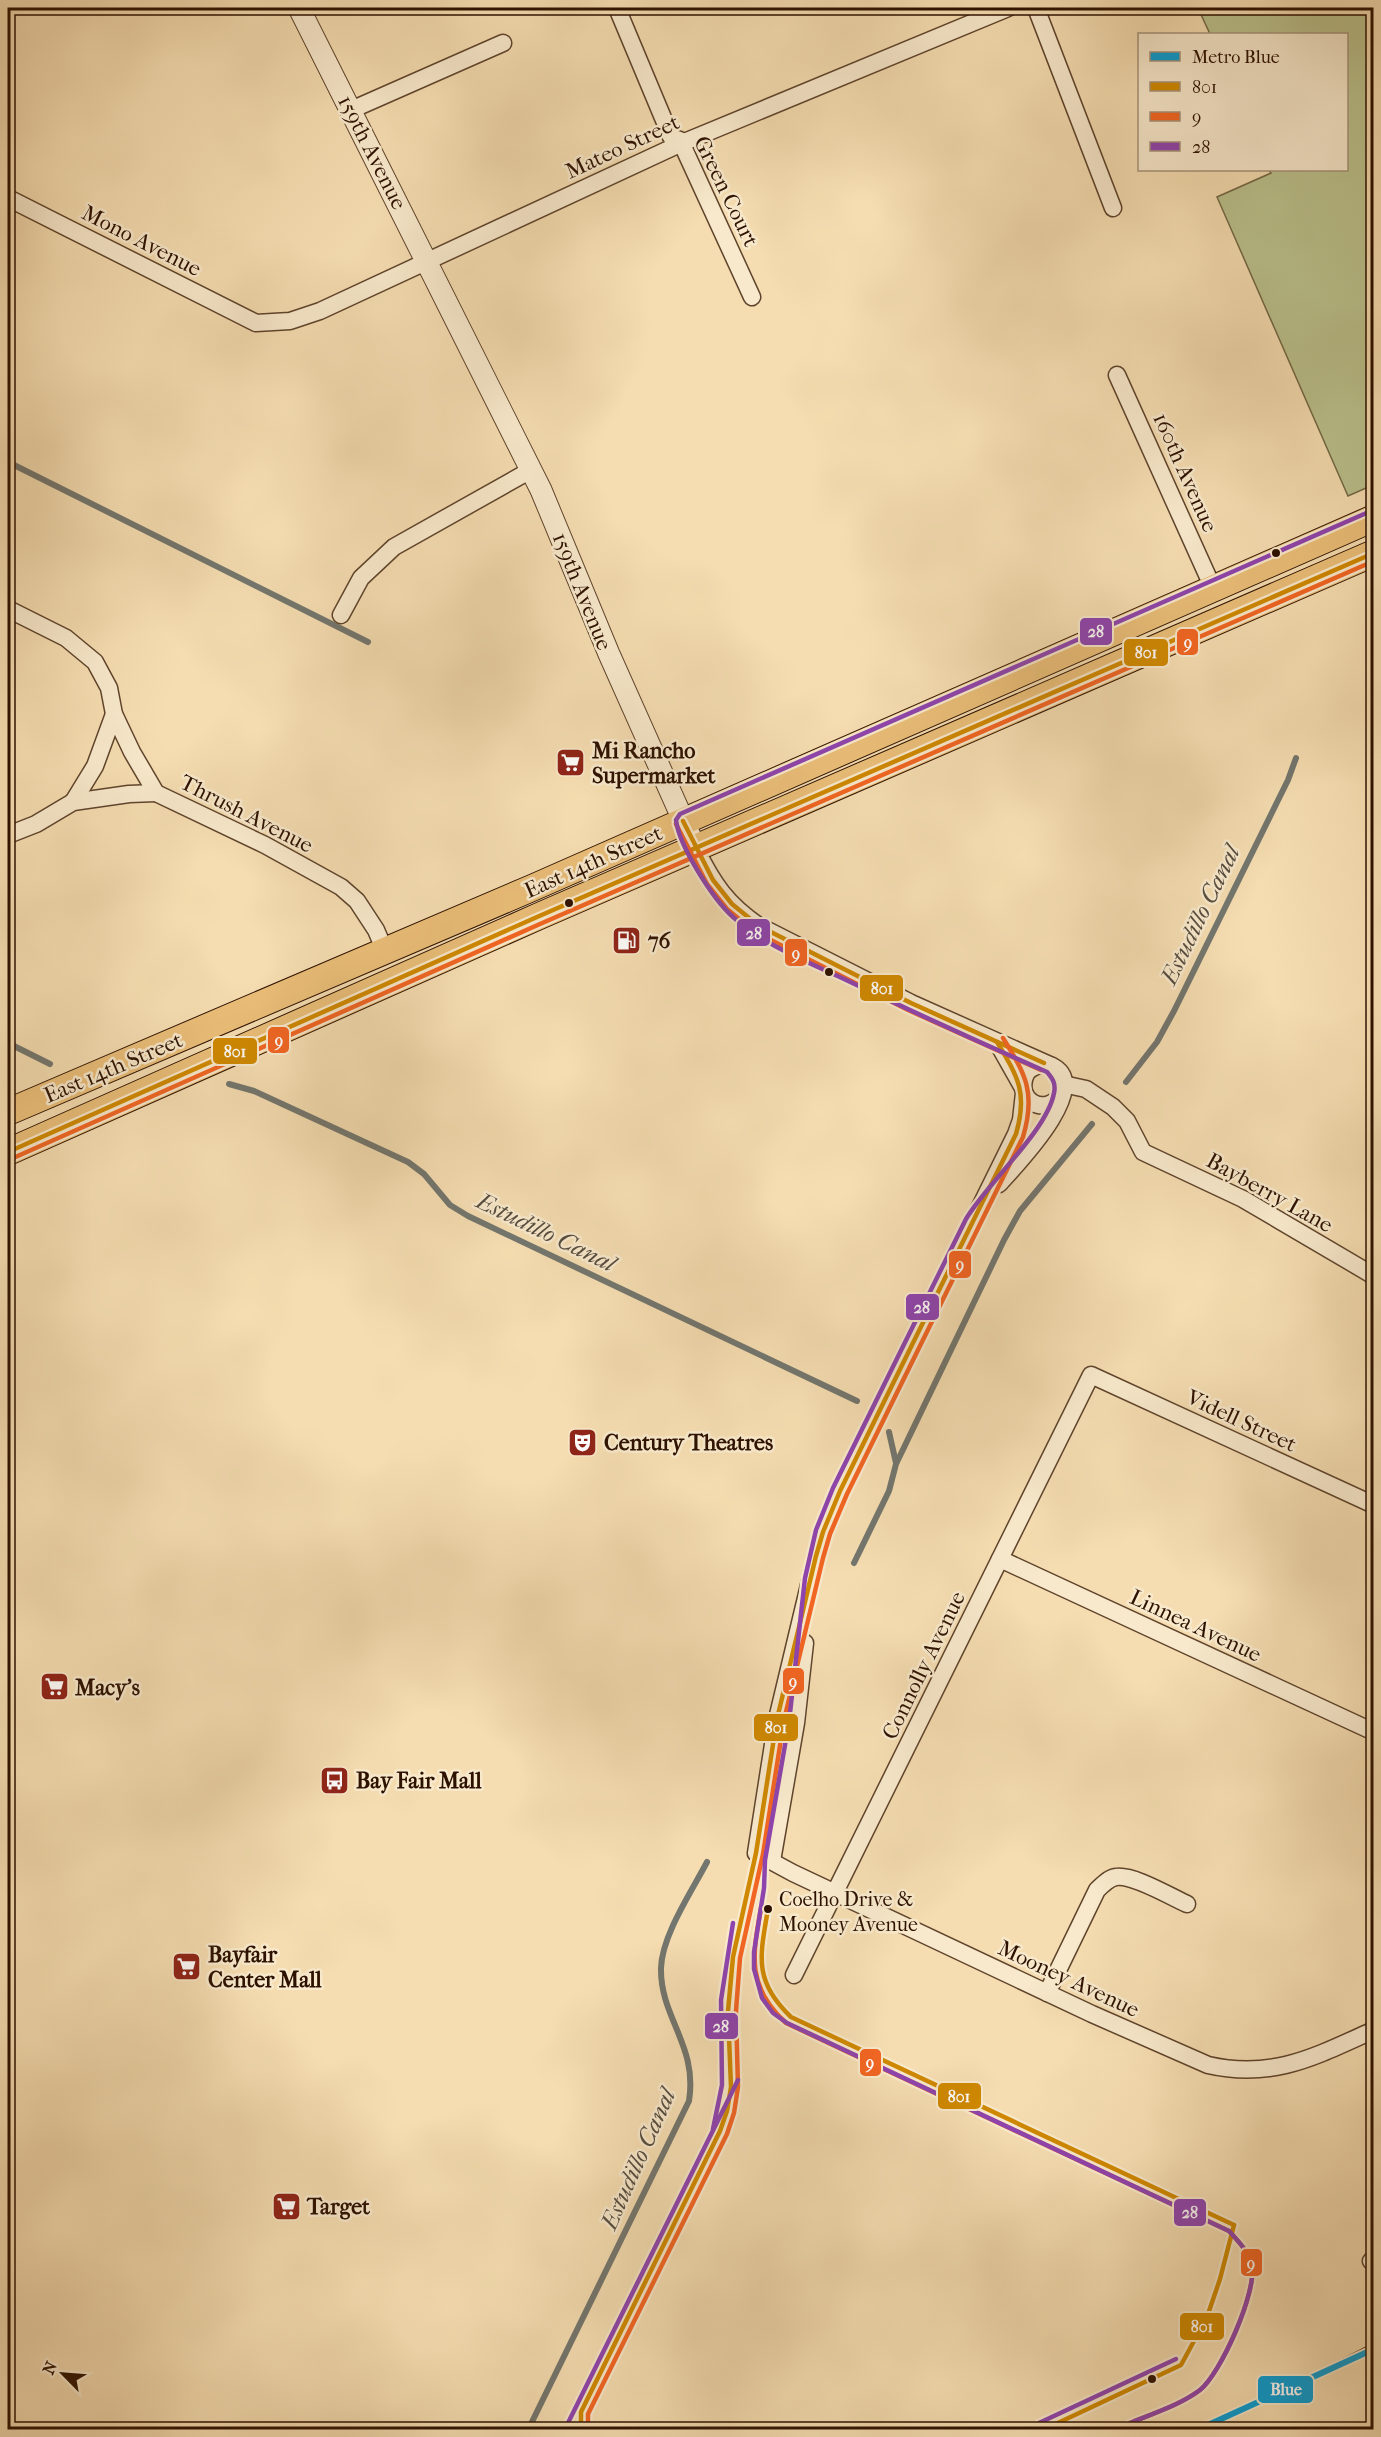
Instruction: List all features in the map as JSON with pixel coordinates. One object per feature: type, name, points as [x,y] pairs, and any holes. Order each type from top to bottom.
[{"type":"main road","name":"East 14th Street","points":[[8,1112],[385,951],[1365,522]]},
{"type":"main road","name":"East 14th Street","points":[[8,1152],[1373,554]]},
{"type":"street","name":"159th Avenue","points":[[299,8],[544,495],[609,654],[706,871],[728,901],[741,914],[759,926],[833,965],[1052,1066]]},
{"type":"street","name":"Green Court","points":[[617,8],[671,137],[682,143],[752,297]]},
{"type":"street","name":"Mateo Street","points":[[256,323],[290,321],[320,310],[682,143],[1008,8]]},
{"type":"street","points":[[1036,8],[1113,208]]},
{"type":"street","points":[[351,110],[503,43]]},
{"type":"street","name":"Mono Avenue","points":[[8,198],[256,323]]},
{"type":"street","name":"160th Avenue","points":[[1118,375],[1213,588]]},
{"type":"street","points":[[340,615],[361,578],[394,547],[531,470]]},
{"type":"street","points":[[1365,522],[1373,554]]},
{"type":"street","name":"Thrush Avenue","points":[[8,609],[66,638],[95,662],[110,688],[114,714],[132,752],[156,793],[265,845],[341,887],[357,901],[376,930],[385,951]]},
{"type":"street","points":[[73,802],[95,766],[114,714]]},
{"type":"street","points":[[8,835],[36,824],[73,802],[129,794],[156,793]]},
{"type":"street","points":[[997,1042],[1023,1090],[1033,1103],[1039,1105],[1052,1103],[1062,1088]]},
{"type":"street","points":[[772,1862],[796,1723],[812,1579],[831,1512],[1016,1134],[1022,1120],[1023,1078],[1032,1068],[1045,1064],[1052,1066],[1061,1076],[1062,1088],[1052,1122],[980,1209]]},
{"type":"street","name":"Bayberry Lane","points":[[1062,1088],[1086,1089],[1113,1107],[1127,1121],[1143,1152],[1244,1199],[1374,1276]]},
{"type":"street","name":"Videll Street","points":[[1091,1375],[1374,1505]]},
{"type":"street","name":"Connolly Avenue","points":[[794,1975],[1091,1375]]},
{"type":"street","name":"Linnea Avenue","points":[[1000,1559],[1374,1732]]},
{"type":"street","name":"Mooney Avenue","points":[[812,1579],[777,1719],[756,1853],[835,1893],[1186,2057],[1230,2070],[1270,2069],[1290,2065],[1374,2030]]},
{"type":"street","points":[[1047,1992],[1096,1890],[1106,1881],[1117,1877],[1130,1878],[1188,1904]]},
{"type":"green space","points":[[1198,8],[1373,8],[1373,485],[1348,496],[1217,197],[1271,173],[1270,171],[1348,171],[1348,33],[1210,33]]},
{"type":"waterway","points":[[8,462],[368,642]]},
{"type":"waterway","name":"Estudillo Canal","points":[[1126,1082],[1157,1042],[1174,1011],[1288,780],[1296,758]]},
{"type":"waterway","name":"Estudillo Canal","points":[[8,1043],[50,1064]]},
{"type":"waterway","name":"Estudillo Canal","points":[[229,1084],[254,1091],[408,1162],[424,1174],[450,1205],[468,1216],[857,1401]]},
{"type":"waterway","name":"Estudillo Canal","points":[[854,1563],[889,1491],[896,1464],[1004,1240],[1020,1211],[1092,1124]]},
{"type":"waterway","name":"Estudillo Canal","points":[[889,1432],[896,1463]]},
{"type":"waterway","name":"Estudillo Canal","points":[[528,2430],[689,2101],[688,2064],[684,2047],[666,2002],[661,1968],[666,1942],[672,1928],[707,1862]]},
{"type":"railway","points":[[1331,2368],[1374,2346]]},
{"type":"metro line","name":"Blue","points":[[1197,2430],[1374,2349]]},
{"type":"transit line","name":"28","points":[[1130,2423],[1184,2400],[1200,2390],[1218,2367],[1236,2331],[1249,2294],[1252,2265],[1246,2251],[1229,2231],[787,2023],[773,2013],[762,1998],[754,1969],[754,1952],[764,1888],[765,1860],[789,1722],[805,1578],[816,1530],[833,1488],[966,1219],[1040,1124],[1049,1108],[1054,1093],[1054,1084],[1047,1072],[800,959],[745,927],[725,909],[707,885],[683,844],[676,820],[680,814],[1371,511]]},
{"type":"transit line","name":"801","points":[[8,1152],[537,917],[1374,553]]},
{"type":"transit line","name":"9","points":[[11,1159],[540,924],[1374,561]]},
{"type":"transit line","name":"801","points":[[683,821],[713,880],[732,904],[759,926],[911,1003],[1044,1063]]},
{"type":"transit line","name":"9","points":[[676,824],[707,884],[727,909],[755,932],[908,1010],[1041,1070]]},
{"type":"transit line","name":"9","points":[[588,2430],[588,2414],[727,2134],[734,2113],[738,2087],[736,2011],[740,1958],[763,1854],[784,1720],[823,1558],[830,1534],[847,1494],[1023,1137],[1029,1108],[1026,1085],[1018,1063],[1003,1038]]},
{"type":"transit line","name":"801","points":[[581,2430],[581,2412],[720,2131],[727,2111],[731,2087],[728,2011],[733,1957],[756,1853],[777,1719],[816,1556],[840,1491],[1016,1134],[1021,1107],[1019,1086],[1011,1065],[997,1042]]},
{"type":"transit line","name":"9","points":[[761,1908],[755,1956],[759,1984],[764,1997],[786,2023],[1229,2231],[1243,2247],[1252,2265],[1249,2294],[1236,2331],[1218,2367],[1200,2390],[1184,2400],[1130,2423]]},
{"type":"transit line","name":"801","points":[[768,1909],[762,1967],[770,1992],[791,2017],[1234,2225]]},
{"type":"transit line","name":"28","points":[[713,2129],[722,2085],[721,2000],[733,1923]]},
{"type":"transit line","name":"28","points":[[566,2427],[738,2080]]},
{"type":"transit line","name":"801","points":[[1043,2430],[1181,2365],[1207,2317],[1234,2225]]},
{"type":"transit line","name":"28","points":[[1039,2423],[1176,2359]]},
{"type":"place","name":"Mi Rancho Supermarket","points":[[571,763]]},
{"type":"place","name":"76","points":[[627,940]]},
{"type":"place","name":"Century Theatres","points":[[583,1442]]},
{"type":"place","name":"Macy's","points":[[54,1687]]},
{"type":"place","name":"Bay Fair Mall","points":[[335,1780]]},
{"type":"place","name":"Coelho Drive & Mooney Avenue","points":[[768,1909]]},
{"type":"place","name":"Bayfair Center Mall","points":[[187,1967]]},
{"type":"place","name":"Target","points":[[286,2206]]}]
